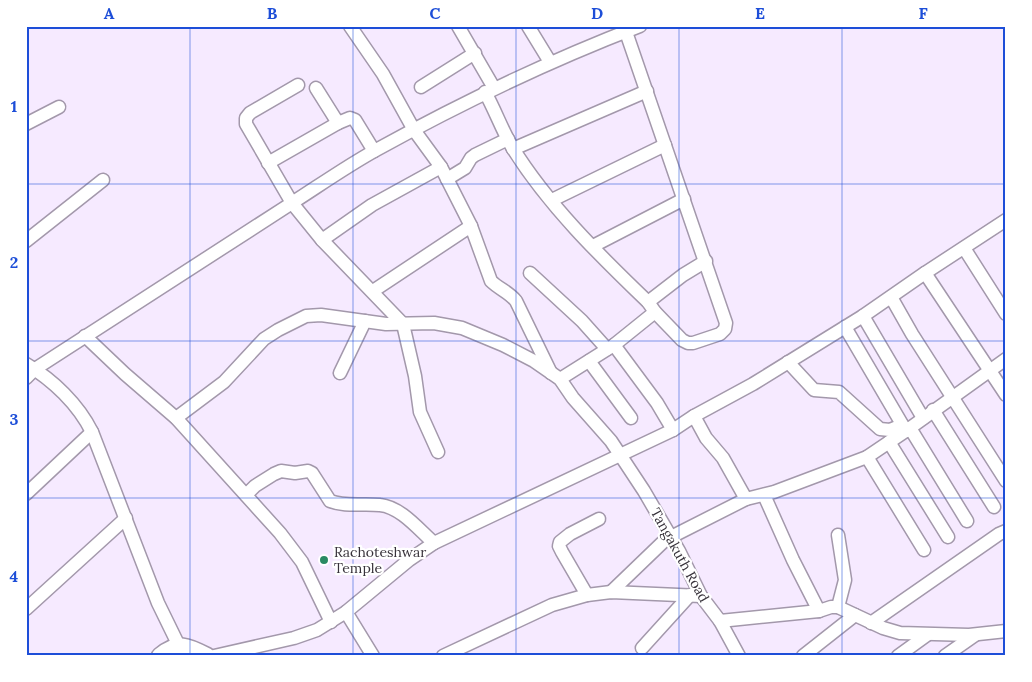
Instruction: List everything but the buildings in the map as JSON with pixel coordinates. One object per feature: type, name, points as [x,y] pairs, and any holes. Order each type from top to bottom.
[{"type":"main road","points":[[160,656],[167,650],[178,646],[191,647],[207,656]]},
{"type":"street","points":[[350,26],[383,74],[414,130],[441,167],[470,226],[491,281],[510,293],[516,300],[556,376]]},
{"type":"street","points":[[458,26],[475,53],[511,144],[526,169],[593,246],[682,340],[693,343],[720,334],[725,329],[726,323],[626,32]]},
{"type":"street","points":[[528,26],[550,62]]},
{"type":"street","points":[[178,646],[158,603],[92,432],[76,405],[29,370],[374,151],[490,90],[550,62],[640,26]]},
{"type":"street","points":[[421,87],[475,53]]},
{"type":"street","points":[[298,85],[250,113],[246,118],[246,124],[292,203],[322,240],[403,324],[415,376],[420,412],[438,452]]},
{"type":"street","points":[[316,88],[338,123]]},
{"type":"street","points":[[447,179],[464,168],[475,155],[511,144],[646,91]]},
{"type":"street","points":[[26,124],[59,107]]},
{"type":"street","points":[[268,163],[350,118],[355,120],[374,151]]},
{"type":"street","points":[[552,200],[665,145]]},
{"type":"street","points":[[322,240],[372,205],[441,167]]},
{"type":"street","points":[[26,241],[103,180]]},
{"type":"street","points":[[593,246],[684,199]]},
{"type":"street","points":[[373,291],[470,226]]},
{"type":"street","points":[[214,656],[294,638],[317,630],[346,612],[409,560],[434,543],[673,430],[694,416],[753,384],[863,316],[964,248],[1004,226]]},
{"type":"street","points":[[964,248],[1006,314]]},
{"type":"street","points":[[556,376],[589,361],[611,347],[683,275],[706,261]]},
{"type":"street","points":[[530,273],[611,347],[657,404],[673,430]]},
{"type":"street","points":[[925,273],[1006,395]]},
{"type":"street","points":[[891,297],[1006,481]]},
{"type":"street","points":[[176,418],[224,382],[264,339],[306,316],[321,315],[386,324],[434,322],[462,328],[534,361],[556,376]]},
{"type":"street","points":[[863,316],[923,418]]},
{"type":"street","points":[[340,373],[365,321]]},
{"type":"street","points":[[845,327],[906,428],[967,521]]},
{"type":"street","points":[[85,336],[118,368],[176,418],[291,546],[309,575],[331,622]]},
{"type":"street","points":[[610,592],[663,542],[671,537],[746,499],[764,495],[867,457],[1006,359]]},
{"type":"street","points":[[589,361],[631,418]]},
{"type":"street","points":[[788,362],[810,388],[816,391],[840,392],[880,429],[906,428]]},
{"type":"street","name":"Tangakuth Road","points":[[556,376],[621,455],[671,537],[696,596],[720,620],[739,656]]},
{"type":"street","points":[[933,410],[994,507]]},
{"type":"street","points":[[694,416],[706,438],[723,458],[746,499]]},
{"type":"street","points":[[26,494],[92,432]]},
{"type":"street","points":[[889,442],[948,537]]},
{"type":"street","points":[[867,457],[924,550]]},
{"type":"street","points":[[246,495],[255,486],[281,471],[295,473],[308,471],[330,501],[390,507],[400,513],[434,543]]},
{"type":"street","points":[[764,495],[793,560],[819,611]]},
{"type":"street","points":[[26,609],[126,518]]},
{"type":"street","points":[[587,595],[559,546],[563,538],[599,519]]},
{"type":"street","points":[[871,622],[1006,531]]},
{"type":"street","points":[[838,535],[845,580],[838,607]]},
{"type":"street","points":[[443,656],[552,605],[587,595],[610,592],[696,596]]},
{"type":"street","points":[[642,648],[696,596]]},
{"type":"street","points":[[720,620],[819,611],[838,607],[900,633],[976,635],[1006,631]]},
{"type":"street","points":[[346,612],[373,656]]},
{"type":"street","points":[[803,656],[855,615]]},
{"type":"street","points":[[898,656],[927,635]]},
{"type":"street","points":[[944,656],[976,635]]},
{"type":"place","name":"Rachoteshwar Temple","points":[[324,560]]}]
